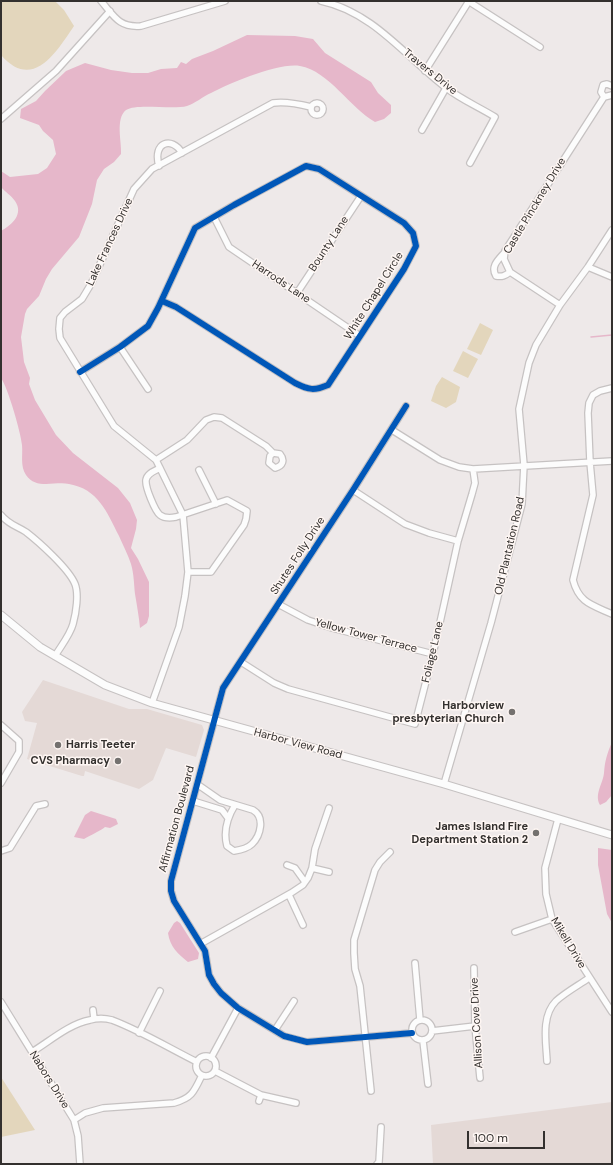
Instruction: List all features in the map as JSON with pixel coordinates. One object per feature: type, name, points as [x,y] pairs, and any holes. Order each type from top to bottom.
[{"type":"main road","name":"Harbor View Road","points":[[1,615],[28,639],[105,685],[152,702],[215,721],[444,784],[612,835]]},
{"type":"street","points":[[101,1],[120,23],[133,27],[141,26],[225,1]]},
{"type":"street","name":"Travers Drive","points":[[321,1],[350,10],[373,24],[446,88],[495,117],[470,163]]},
{"type":"street","points":[[425,71],[469,1],[540,47]]},
{"type":"street","points":[[1,119],[56,71],[110,11]]},
{"type":"street","name":"Castle Pinckney Drive","points":[[560,305],[510,272],[504,259],[505,251],[608,96],[601,92],[603,85],[607,84],[612,86]]},
{"type":"street","points":[[422,130],[446,88]]},
{"type":"street","name":"Lake Frances Drive","points":[[152,702],[179,627],[188,572],[183,515],[156,460],[114,426],[80,372],[60,338],[60,318],[65,312],[82,299],[91,284],[134,189],[152,169],[273,103],[296,103],[311,107]]},
{"type":"street","points":[[159,166],[157,154],[159,147],[163,144],[175,146],[179,148],[182,153]]},
{"type":"street","name":"White Chapel Circle","points":[[80,372],[120,347],[148,326],[162,301],[195,228],[306,166],[319,169],[404,223],[413,233],[416,246],[404,269],[328,385],[318,389],[308,389],[295,383],[176,307],[162,301]]},
{"type":"street","name":"Bounty Lane","points":[[297,293],[361,196]]},
{"type":"street","name":"Harrods Lane","points":[[214,217],[229,247],[360,336]]},
{"type":"street","name":"Old Plantation Road","points":[[444,784],[491,623],[522,504],[524,465],[519,409],[528,370],[536,345],[560,305],[588,267],[612,230]]},
{"type":"street","points":[[505,251],[495,264],[494,273],[496,276],[505,276],[510,272]]},
{"type":"street","points":[[588,267],[612,278]]},
{"type":"street","points":[[120,347],[148,389]]},
{"type":"street","points":[[612,388],[600,391],[593,395],[590,402],[588,413],[593,495],[573,580],[575,589],[586,603],[612,614]]},
{"type":"street","name":"Shutes Folly Drive","points":[[215,721],[223,688],[392,430],[406,406]]},
{"type":"street","points":[[156,460],[187,440],[206,420],[214,417],[222,418],[266,446],[273,453]]},
{"type":"street","points":[[392,430],[440,460],[458,467],[473,469],[612,461]]},
{"type":"street","points":[[160,468],[150,473],[146,479],[147,487],[155,509],[161,516],[169,518],[183,515],[228,500],[246,511],[244,525],[210,572],[188,572]]},
{"type":"street","name":"Foliage Lane","points":[[241,662],[274,683],[288,689],[415,724],[433,654],[458,541],[475,483],[473,469]]},
{"type":"street","points":[[199,470],[216,504]]},
{"type":"street","points":[[353,490],[405,524],[429,533],[458,541]]},
{"type":"street","points":[[1,516],[6,522],[25,531],[43,546],[75,584],[77,606],[72,625],[55,656]]},
{"type":"street","name":"Yellow Tower Terrace","points":[[278,604],[308,620],[332,628],[433,654]]},
{"type":"street","name":"Affirmation Boulevard","points":[[215,721],[170,881],[174,901],[202,943],[205,951],[209,975],[214,984],[221,993],[238,1008],[292,1039],[307,1042],[412,1033]]},
{"type":"street","points":[[1,725],[19,741],[19,752],[1,783]]},
{"type":"street","points":[[197,784],[220,800],[228,801],[235,805],[253,810],[258,813],[261,818],[259,832],[252,844],[242,850],[234,851],[227,846],[224,831],[228,818],[235,805]]},
{"type":"street","points":[[193,800],[222,810],[228,818]]},
{"type":"street","points":[[1,851],[10,848],[36,806],[45,804]]},
{"type":"street","points":[[202,943],[289,894],[305,882],[312,868],[315,849],[329,808]]},
{"type":"street","name":"Mikell Drive","points":[[558,819],[545,868],[546,894],[552,919],[612,1012]]},
{"type":"street","points":[[371,1091],[360,986],[355,970],[354,940],[375,870],[380,862],[390,852]]},
{"type":"street","points":[[287,865],[295,868],[305,882]]},
{"type":"street","points":[[312,868],[329,872]]},
{"type":"street","points":[[289,894],[304,925]]},
{"type":"street","points":[[515,932],[552,919]]},
{"type":"street","points":[[415,963],[420,1020]]},
{"type":"street","name":"Allison Cove Drive","points":[[474,968],[475,1026],[480,1078]]},
{"type":"street","points":[[547,1061],[546,1030],[548,1013],[556,1001],[589,978]]},
{"type":"street","points":[[139,1033],[160,991]]},
{"type":"street","points":[[275,1030],[294,1001]]},
{"type":"street","name":"Nabors Drive","points":[[1,1002],[74,1120],[78,1136],[80,1164]]},
{"type":"street","points":[[211,1058],[238,1008]]},
{"type":"street","points":[[93,1010],[94,1019]]},
{"type":"street","points":[[32,1052],[71,1027],[94,1019],[111,1020],[197,1062]]},
{"type":"street","points":[[420,1020],[428,1022],[432,1031],[431,1036],[423,1041],[414,1037],[412,1028],[414,1023],[420,1020]]},
{"type":"street","points":[[432,1031],[475,1026]]},
{"type":"street","points":[[423,1041],[428,1084]]},
{"type":"street","points":[[203,1057],[211,1058],[216,1064],[215,1071],[210,1076],[202,1075],[197,1068],[197,1062],[203,1057]]},
{"type":"street","points":[[215,1071],[261,1095],[296,1103]]},
{"type":"street","points":[[74,1120],[85,1113],[103,1108],[180,1102],[194,1093],[202,1075]]},
{"type":"street","points":[[259,1101],[261,1095]]},
{"type":"street","points":[[377,1164],[379,1162],[381,1127]]},
{"type":"shaded area","points":[[1,1],[55,1],[64,10],[74,26],[52,56],[43,64],[34,69],[24,70],[13,65],[1,55]]},
{"type":"shaded area","points":[[247,35],[295,36],[313,39],[325,53],[371,82],[378,93],[391,105],[391,113],[384,119],[375,122],[357,108],[330,82],[311,69],[300,66],[280,67],[255,74],[219,89],[187,106],[138,107],[126,110],[121,119],[120,125],[121,154],[114,162],[104,169],[97,180],[92,204],[79,237],[52,269],[39,296],[27,309],[25,314],[21,337],[24,362],[30,378],[29,384],[35,400],[56,435],[73,453],[118,488],[130,503],[137,520],[131,548],[149,582],[149,616],[147,623],[140,628],[131,564],[106,510],[94,496],[79,487],[64,483],[40,484],[30,480],[24,472],[22,445],[19,431],[10,400],[1,378],[1,231],[16,219],[18,210],[15,201],[1,187],[1,171],[10,177],[38,174],[47,168],[56,154],[53,140],[39,125],[20,118],[21,109],[36,101],[66,71],[85,63],[111,70],[132,73],[148,73],[161,69],[177,68],[181,62],[186,64],[192,59]]},
{"type":"shaded area","points":[[480,323],[493,330],[481,355],[467,349]]},
{"type":"shaded area","points":[[463,351],[478,359],[468,378],[453,371]]},
{"type":"shaded area","points":[[442,377],[460,387],[456,402],[446,408],[431,401],[436,386]]},
{"type":"shaded area","points":[[43,680],[129,709],[147,709],[202,725],[204,730],[196,757],[166,748],[153,780],[139,789],[85,771],[84,776],[82,776],[27,759],[37,723],[25,721],[22,712]]},
{"type":"shaded area","points":[[612,742],[612,795],[606,802],[600,805],[598,801],[598,793],[603,777],[606,757]]},
{"type":"shaded area","points":[[91,811],[116,819],[118,824],[110,828],[105,827],[84,839],[74,837],[85,815]]},
{"type":"shaded area","points":[[598,848],[612,850],[612,923],[607,914],[598,865]]},
{"type":"shaded area","points":[[177,921],[180,923],[199,953],[198,959],[188,962],[173,946],[168,933]]},
{"type":"shaded area","points":[[1,1077],[35,1130],[1,1137]]},
{"type":"shaded area","points":[[612,1102],[612,1164],[433,1164],[431,1125]]},
{"type":"waterway","points":[[591,337],[612,335]]},
{"type":"cycle path","points":[[80,372],[120,347],[148,326],[158,308],[195,228],[306,166],[319,169],[404,223],[413,233],[416,246],[404,269],[328,385],[319,388],[312,389],[295,383],[176,307],[162,301]]},
{"type":"cycle path","points":[[406,406],[353,490],[223,688],[171,881],[171,891],[174,901],[205,951],[209,975],[221,993],[238,1008],[284,1036],[307,1042],[412,1033]]},
{"type":"place","name":"Harborview presbyterian Church","points":[[512,712]]},
{"type":"place","name":"Harris Teeter","points":[[58,745]]},
{"type":"place","name":"CVS Pharmacy","points":[[118,761]]},
{"type":"place","name":"James Island Fire Department Station 2","points":[[536,833]]}]
